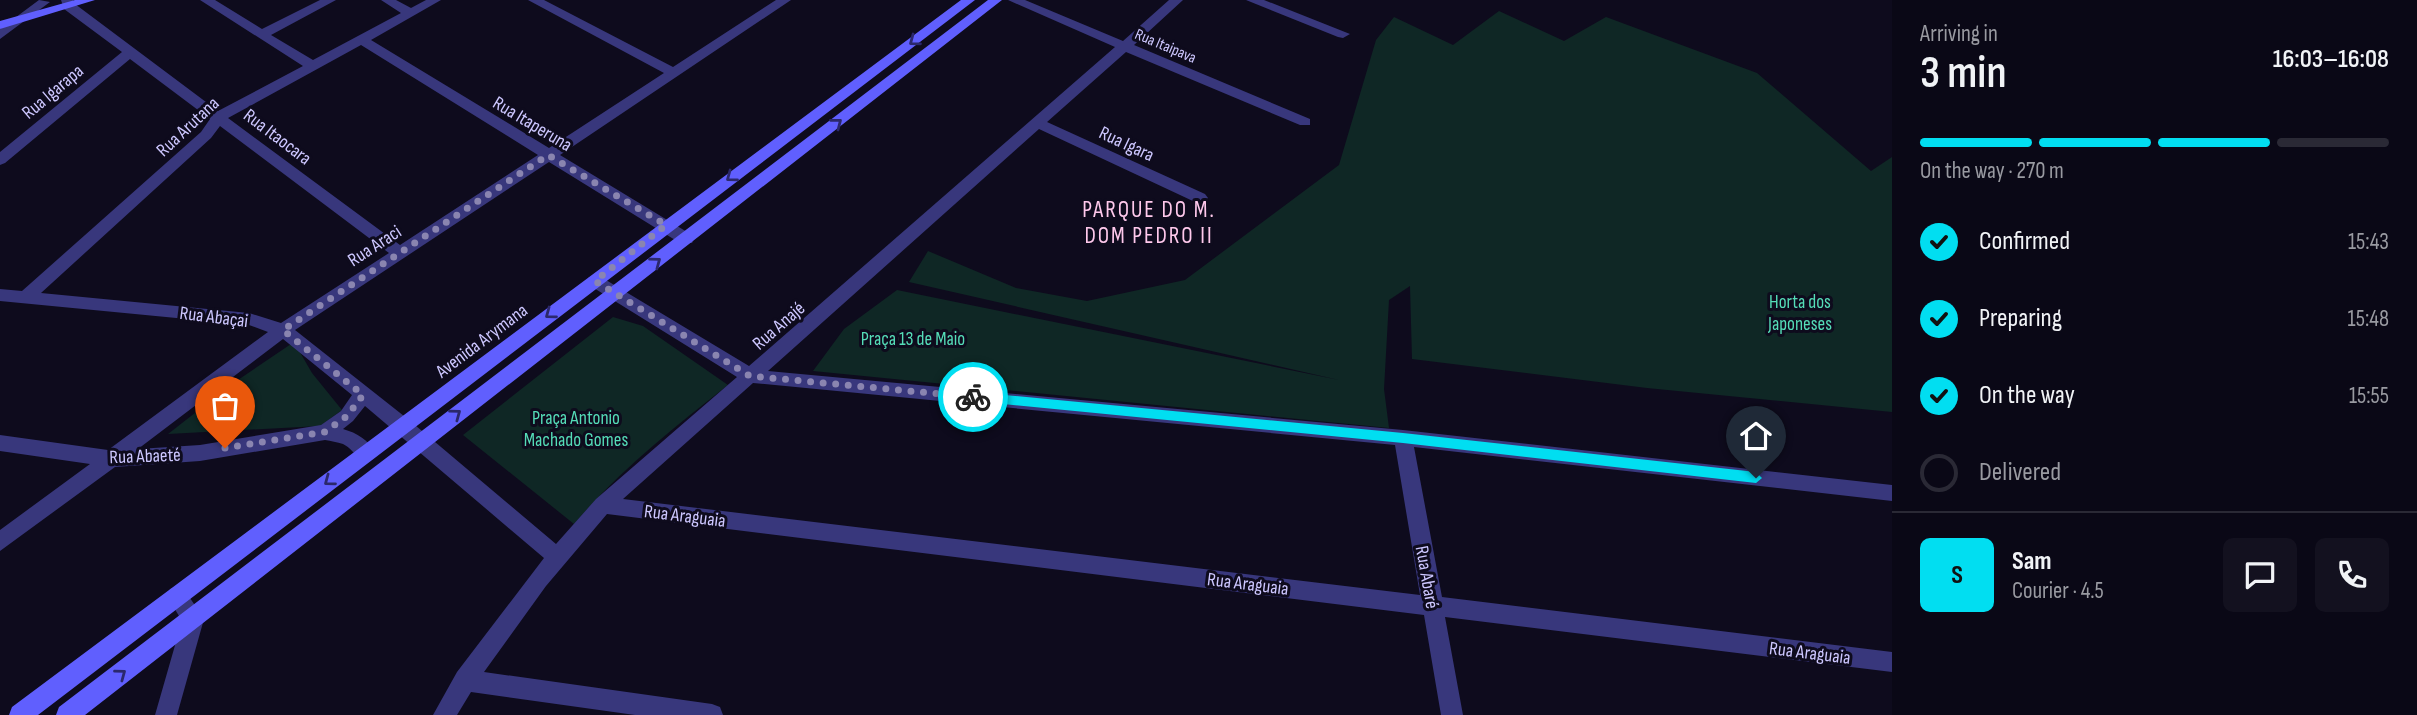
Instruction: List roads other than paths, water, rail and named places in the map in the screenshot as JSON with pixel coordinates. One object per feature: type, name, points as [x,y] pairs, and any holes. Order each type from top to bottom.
[{"type":"main road","points":[[0,25],[68,3],[89,0]]},
{"type":"main road","name":"Avenida Arymana","points":[[20,715],[666,225],[969,0]]},
{"type":"main road","points":[[67,715],[996,0]]},
{"type":"main road","points":[[0,13],[47,1]]},
{"type":"street","points":[[206,0],[311,65]]},
{"type":"street","points":[[261,35],[330,0]]},
{"type":"street","points":[[387,0],[410,13]]},
{"type":"street","name":"Rua Arutana","points":[[27,296],[206,135],[220,116],[435,0]]},
{"type":"street","points":[[534,0],[674,73]]},
{"type":"street","name":"Rua Itaipava","points":[[1014,0],[1305,122]]},
{"type":"street","name":"Rua Anajé","points":[[444,715],[465,680],[556,556],[603,505],[666,446],[750,376],[1177,0]]},
{"type":"street","points":[[1252,0],[1343,34]]},
{"type":"street","points":[[0,35],[47,1]]},
{"type":"street","name":"Rua Araci","points":[[0,542],[283,330],[780,1]]},
{"type":"street","name":"Rua Itaocara","points":[[68,3],[400,253]]},
{"type":"street","name":"Rua Itaperuna","points":[[360,39],[686,239]]},
{"type":"street","name":"Rua Igarapa","points":[[0,160],[130,52]]},
{"type":"street","name":"Rua Igara","points":[[1037,123],[1200,198]]},
{"type":"street","points":[[595,281],[750,376],[1403,438],[1892,493]]},
{"type":"street","name":"Rua Abaçai","points":[[0,295],[249,319],[283,330],[402,425],[556,556]]},
{"type":"street","points":[[325,432],[347,416],[363,395]]},
{"type":"street","points":[[325,432],[351,439],[366,453]]},
{"type":"street","name":"Rua Abaeté","points":[[0,443],[113,459],[200,453],[325,432]]},
{"type":"street","name":"Rua Abaré","points":[[1403,438],[1452,715]]},
{"type":"street","name":"Rua Araguaia","points":[[603,505],[1892,662]]},
{"type":"street","points":[[166,715],[193,619],[177,596]]},
{"type":"street","points":[[465,680],[712,715]]},
{"type":"district","name":"PARQUE DO M. DOM PEDRO II","points":[[1149,222]]},
{"type":"park label","name":"Horta dos Japoneses","points":[[1800,312]]},
{"type":"park label","name":"Praça 13 de Maio","points":[[913,338]]},
{"type":"park label","name":"Praça Antonio Machado Gomes","points":[[576,428]]}]
